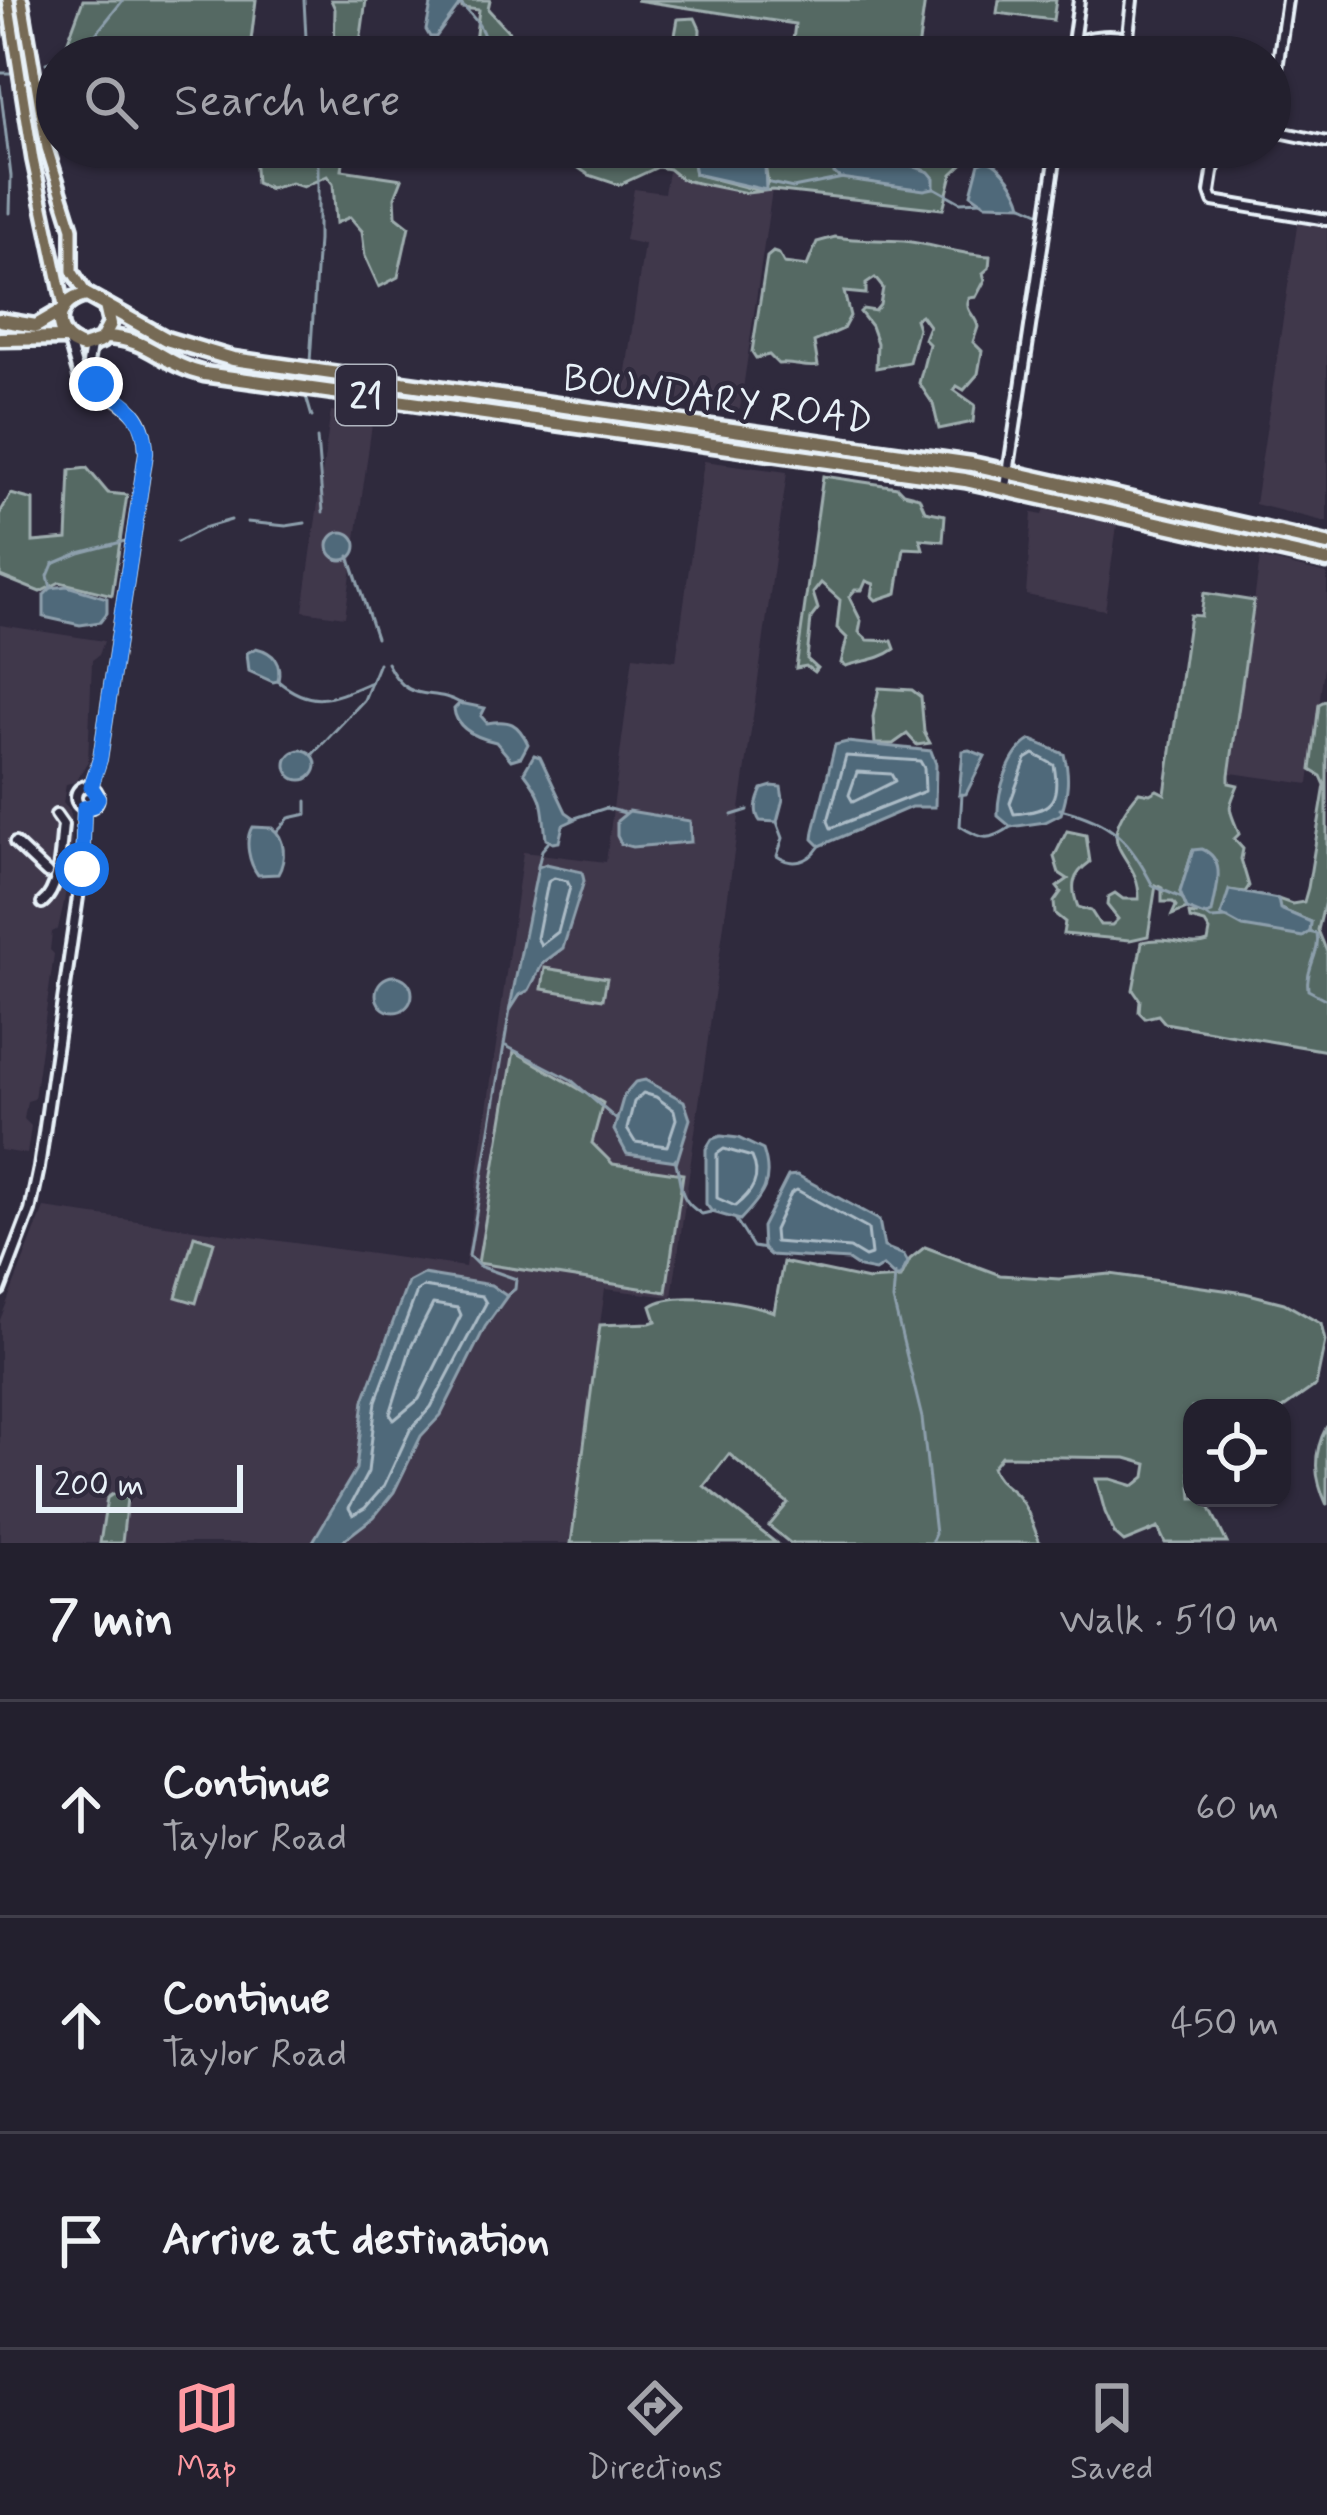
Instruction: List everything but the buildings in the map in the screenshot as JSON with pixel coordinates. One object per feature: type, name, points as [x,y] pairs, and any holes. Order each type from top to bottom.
[{"type":"highway","name":"21","points":[[87,296],[106,306]]},
{"type":"highway","points":[[0,320],[36,326],[74,298],[87,296]]},
{"type":"highway","points":[[0,339],[67,340],[91,346],[105,337],[110,325],[106,306]]},
{"type":"highway","name":"BOUNDARY ROAD","points":[[106,306],[166,339],[233,359],[1009,470],[1327,544]]},
{"type":"highway","points":[[62,308],[59,325],[67,340]]},
{"type":"highway","name":"BOUNDARY ROAD","points":[[105,337],[136,339],[167,361],[204,374],[1006,488],[1327,561]]},
{"type":"main road","points":[[22,4],[36,85]]},
{"type":"main road","points":[[6,6],[62,308]]},
{"type":"main road","points":[[53,168],[72,228],[72,271],[87,296]]},
{"type":"street","points":[[1074,36],[1079,0]]},
{"type":"street","points":[[1128,36],[1132,0]]},
{"type":"street","points":[[1280,36],[1287,0]]},
{"type":"street","points":[[6,6],[22,4]]},
{"type":"street","points":[[1076,18],[1082,31],[1091,36]]},
{"type":"street","points":[[1291,134],[1327,142]]},
{"type":"street","points":[[1006,488],[1055,168]]},
{"type":"street","points":[[1213,168],[1213,201],[1327,220]]},
{"type":"street","points":[[67,340],[83,382],[131,407]]},
{"type":"street","points":[[91,346],[90,378],[131,407],[143,428],[146,453],[100,759],[91,787]]},
{"type":"street","points":[[0,1290],[30,1211],[39,1168],[82,869],[84,808],[76,793],[91,787],[97,791],[97,802],[84,808]]},
{"type":"street","points":[[43,903],[53,892],[61,841],[63,824],[56,814]]},
{"type":"street","points":[[15,843],[47,873]]},
{"type":"shaded area","points":[[668,172],[772,190],[740,409],[623,393],[644,244],[625,240],[634,189],[664,193]]},
{"type":"shaded area","points":[[1298,220],[1327,224],[1327,522],[1255,504]]},
{"type":"shaded area","points":[[331,411],[373,417],[345,617],[303,611]]},
{"type":"shaded area","points":[[704,461],[787,472],[672,1297],[605,1289],[569,1543],[0,1543],[0,1320],[44,1208],[465,1267],[523,852],[606,862],[633,656],[676,661]]},
{"type":"shaded area","points":[[1045,509],[1117,525],[1105,610],[1026,595],[1032,513],[1043,515]]},
{"type":"shaded area","points":[[1260,558],[1327,574],[1327,643],[1309,784],[1231,773]]},
{"type":"shaded area","points":[[0,625],[104,641],[92,660],[88,761],[75,782],[66,784],[63,803],[70,810],[72,846],[58,929],[52,932],[50,950],[54,954],[34,1099],[27,1101],[24,1119],[31,1126],[27,1154],[0,1150]]},
{"type":"green space","points":[[83,0],[256,0],[252,36],[70,36]]},
{"type":"green space","points":[[331,0],[366,0],[361,36],[334,36]]},
{"type":"green space","points":[[461,0],[490,0],[488,9],[513,36],[476,36],[479,10],[462,8]]},
{"type":"green space","points":[[636,0],[925,0],[920,36],[794,36],[795,24]]},
{"type":"green space","points":[[999,0],[1056,0],[1053,20],[997,13]]},
{"type":"green space","points":[[695,18],[700,36],[675,36],[678,19]]},
{"type":"green space","points":[[255,168],[342,168],[402,179],[395,197],[396,216],[409,226],[398,277],[379,287],[365,256],[362,231],[350,217],[336,223],[333,184],[327,176],[303,187],[291,183],[270,189],[256,183]]},
{"type":"green space","points":[[578,168],[656,168],[619,185]]},
{"type":"green space","points":[[664,168],[694,168],[695,174],[761,191],[768,183],[766,168],[929,172],[918,168],[958,168],[952,174],[943,209],[772,190],[747,193],[683,180]]},
{"type":"green space","points":[[835,237],[904,241],[990,256],[985,280],[968,303],[978,327],[973,342],[982,351],[978,374],[964,390],[957,386],[954,390],[975,405],[973,422],[939,429],[933,404],[919,383],[929,344],[924,339],[929,326],[921,315],[915,319],[918,328],[909,362],[876,368],[877,343],[860,312],[875,311],[880,305],[883,288],[875,278],[866,284],[866,294],[844,292],[850,316],[843,329],[814,342],[818,366],[778,364],[769,355],[756,358],[752,352],[767,257],[773,252],[784,263],[807,266],[817,242]]},
{"type":"green space","points":[[87,468],[108,493],[127,495],[112,595],[60,582],[40,592],[0,576],[0,513],[11,494],[33,500],[33,542],[67,539],[70,470]]},
{"type":"green space","points":[[823,476],[897,487],[919,497],[925,511],[945,515],[943,541],[920,539],[923,549],[904,548],[897,593],[876,600],[874,584],[866,581],[862,590],[849,597],[861,621],[859,632],[868,640],[892,641],[895,649],[889,653],[846,666],[841,663],[847,638],[837,628],[840,600],[821,583],[813,593],[818,609],[811,618],[807,659],[817,668],[814,672],[806,666],[796,668]]},
{"type":"green space","points":[[1204,593],[1254,601],[1229,775],[1229,783],[1238,785],[1230,810],[1249,886],[1245,892],[1229,890],[1310,932],[1311,922],[1280,909],[1278,899],[1304,902],[1308,888],[1325,785],[1311,770],[1319,704],[1327,700],[1327,893],[1318,930],[1327,952],[1327,1051],[1165,1023],[1158,1015],[1145,1018],[1139,1012],[1140,1000],[1133,990],[1142,942],[1208,942],[1210,931],[1205,923],[1190,919],[1189,914],[1196,915],[1193,850],[1180,892],[1187,909],[1172,915],[1176,906],[1162,902],[1162,888],[1156,885],[1148,936],[1130,940],[1063,934],[1065,922],[1055,914],[1054,902],[1061,892],[1057,887],[1068,879],[1059,873],[1054,857],[1067,831],[1086,835],[1090,862],[1074,882],[1078,907],[1091,911],[1100,925],[1112,925],[1118,919],[1107,905],[1108,897],[1115,893],[1123,899],[1139,899],[1137,883],[1116,839],[1117,827],[1139,792],[1165,794],[1190,615],[1201,616]]},
{"type":"green space","points":[[879,688],[912,690],[921,697],[924,732],[930,743],[917,745],[907,734],[893,744],[875,744],[873,717]]},
{"type":"green space","points":[[545,968],[607,978],[603,999],[542,989]]},
{"type":"green space","points":[[514,1051],[603,1103],[592,1143],[613,1164],[683,1174],[666,1292],[478,1263]]},
{"type":"green space","points":[[194,1236],[214,1242],[196,1303],[176,1297]]},
{"type":"green space","points":[[925,1247],[1000,1275],[1059,1279],[1110,1274],[1245,1293],[1284,1303],[1321,1324],[1325,1341],[1316,1385],[1291,1403],[1291,1399],[1183,1399],[1183,1507],[1209,1507],[1227,1543],[1165,1543],[1158,1528],[1124,1542],[1115,1534],[1096,1479],[1134,1486],[1145,1477],[1147,1464],[1126,1458],[1001,1456],[992,1467],[994,1472],[1022,1502],[1040,1543],[790,1543],[769,1526],[788,1503],[729,1454],[704,1486],[776,1543],[571,1543],[600,1325],[656,1321],[651,1306],[677,1298],[730,1301],[774,1312],[783,1262],[868,1280],[901,1278],[910,1259]]},
{"type":"green space","points":[[1327,1426],[1327,1505],[1316,1466]]},
{"type":"green space","points":[[113,1494],[127,1498],[122,1543],[100,1543],[107,1498]]},
{"type":"water","points":[[432,0],[460,0],[437,36],[426,30]]},
{"type":"water","points":[[694,168],[765,168],[766,190],[695,174]]},
{"type":"water","points":[[836,168],[918,168],[934,178],[934,188],[840,178]]},
{"type":"water","points":[[978,168],[999,168],[1022,205],[985,204],[971,194]]},
{"type":"water","points":[[342,532],[352,536],[356,546],[352,556],[342,560],[332,556],[328,546],[332,536]]},
{"type":"water","points":[[67,586],[107,598],[107,613],[100,622],[80,625],[44,617],[44,595],[51,588]]},
{"type":"water","points":[[256,648],[275,659],[278,681],[249,671],[247,653]]},
{"type":"water","points":[[460,703],[485,708],[481,716],[487,723],[507,722],[517,727],[528,744],[521,757],[511,760],[496,742],[463,728],[454,709]]},
{"type":"water","points":[[1031,740],[1064,754],[1065,799],[1061,814],[1045,822],[1011,827],[998,816],[1000,796],[1011,763]]},
{"type":"water","points":[[847,742],[931,751],[936,764],[935,807],[911,807],[820,846],[813,839],[814,831],[835,745]]},
{"type":"water","points":[[301,750],[312,754],[316,765],[312,776],[301,780],[290,776],[286,765],[290,754]]},
{"type":"water","points":[[963,751],[985,756],[966,794],[959,795]]},
{"type":"water","points":[[534,755],[540,757],[566,812],[576,819],[563,825],[559,842],[546,839],[540,797],[524,772]]},
{"type":"water","points":[[781,787],[783,799],[777,822],[760,821],[759,797],[762,789]]},
{"type":"water","points":[[629,811],[690,821],[691,842],[621,844],[617,821]]},
{"type":"water","points":[[252,827],[272,828],[280,837],[283,856],[278,874],[258,875],[255,870],[248,845]]},
{"type":"water","points":[[1202,849],[1218,868],[1212,913],[1204,916],[1187,909],[1180,892],[1193,850]]},
{"type":"water","points":[[546,864],[582,872],[584,881],[563,948],[543,963],[529,990],[509,1012],[538,867]]},
{"type":"water","points":[[1229,890],[1278,899],[1280,909],[1311,922],[1310,932],[1303,937],[1243,927],[1221,915]]},
{"type":"water","points":[[394,976],[407,981],[412,994],[407,1007],[394,1012],[381,1007],[376,994],[381,981]]},
{"type":"water","points":[[645,1080],[684,1101],[690,1119],[677,1161],[627,1154],[614,1130],[624,1095],[635,1082]]},
{"type":"water","points":[[721,1136],[763,1150],[766,1161],[764,1188],[740,1220],[712,1212],[706,1204],[706,1149],[712,1139]]},
{"type":"water","points":[[797,1175],[879,1220],[884,1247],[904,1255],[908,1262],[900,1277],[883,1266],[875,1271],[848,1260],[770,1255],[763,1249],[762,1227],[788,1176]]},
{"type":"water","points":[[423,1274],[491,1285],[507,1296],[485,1327],[441,1415],[421,1436],[394,1492],[374,1517],[340,1543],[312,1543],[356,1469],[364,1400],[408,1282]]},
{"type":"waterway","points":[[94,36],[123,0]]},
{"type":"waterway","points":[[304,0],[306,36]]},
{"type":"waterway","points":[[457,0],[484,36]]},
{"type":"waterway","points":[[0,73],[10,73]]},
{"type":"waterway","points":[[0,85],[11,176],[10,213]]},
{"type":"waterway","points":[[310,362],[318,168]]},
{"type":"waterway","points":[[770,183],[793,188],[843,178]]},
{"type":"waterway","points":[[935,188],[960,202],[982,201]]},
{"type":"waterway","points":[[1021,204],[1041,213]]},
{"type":"waterway","points":[[305,393],[312,417]]},
{"type":"waterway","points":[[317,438],[323,512]]},
{"type":"waterway","points":[[177,542],[231,520]]},
{"type":"waterway","points":[[247,522],[305,523]]},
{"type":"waterway","points":[[51,588],[48,576],[53,564],[129,540]]},
{"type":"waterway","points":[[349,556],[376,638]]},
{"type":"waterway","points":[[312,755],[364,700],[379,663]]},
{"type":"waterway","points":[[387,663],[413,691],[462,704]]},
{"type":"waterway","points":[[278,681],[312,698],[369,683]]},
{"type":"waterway","points":[[962,794],[960,826],[986,837],[1012,826]]},
{"type":"waterway","points":[[277,831],[289,818],[307,814],[307,801]]},
{"type":"waterway","points":[[572,819],[606,808],[625,813]]},
{"type":"waterway","points":[[1060,809],[1094,820],[1117,835],[1153,886],[1182,898]]},
{"type":"waterway","points":[[732,815],[748,810]]},
{"type":"waterway","points":[[777,822],[783,838],[777,856],[800,861],[819,847]]},
{"type":"waterway","points":[[538,866],[548,843]]},
{"type":"waterway","points":[[1204,914],[1211,919],[1228,918]]},
{"type":"waterway","points":[[1309,932],[1317,934],[1318,941],[1308,990],[1327,1000]]},
{"type":"waterway","points":[[506,1296],[515,1289],[516,1279],[479,1266],[469,1256],[510,1009]]},
{"type":"waterway","points":[[506,1046],[570,1079],[617,1120]]},
{"type":"waterway","points":[[675,1159],[688,1203],[702,1214],[715,1211]]},
{"type":"waterway","points":[[736,1220],[753,1247],[765,1249]]},
{"type":"waterway","points":[[895,1274],[893,1300],[922,1418],[935,1534],[931,1543]]},
{"type":"route","points":[[82,869],[84,808],[98,798],[91,787],[100,759],[146,453],[139,418],[131,407],[96,384]]}]
